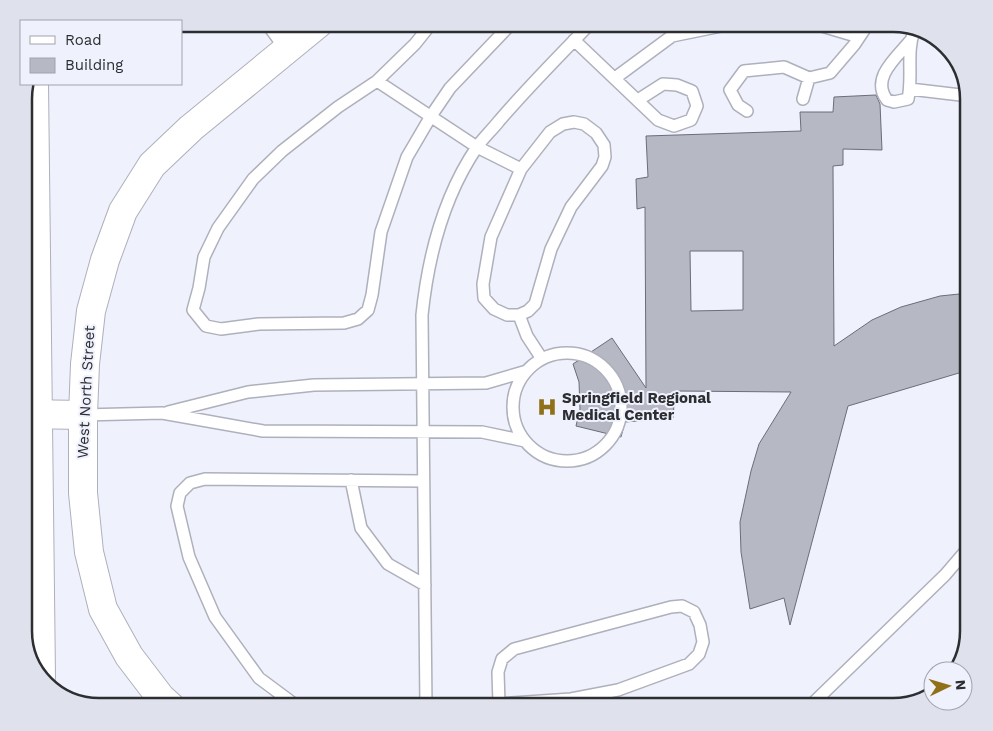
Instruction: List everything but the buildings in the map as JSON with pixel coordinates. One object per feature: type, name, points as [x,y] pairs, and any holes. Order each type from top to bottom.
[{"type":"main road","name":"West North Street","points":[[161,698],[129,656],[103,609],[89,552],[83,493],[83,416],[85,364],[91,311],[105,260],[123,211],[152,165],[191,128],[308,32]]},
{"type":"main road","points":[[33,114],[34,90]]},
{"type":"main road","points":[[33,414],[83,416]]},
{"type":"main road","points":[[33,467],[40,663]]},
{"type":"street","points":[[280,32],[290,46]]},
{"type":"lane","points":[[425,32],[377,81],[338,107],[282,151],[253,179],[218,228],[204,257],[193,310],[206,326],[221,329],[259,324],[344,323],[358,319],[368,310],[381,232],[407,157],[450,88],[503,32]]},
{"type":"lane","points":[[426,698],[422,315],[428,272],[437,230],[458,181],[477,147],[523,92],[582,32]]},
{"type":"lane","points":[[615,78],[672,36],[692,32]]},
{"type":"lane","points":[[842,32],[859,37]]},
{"type":"lane","points":[[746,111],[738,105],[730,90],[744,71],[784,68],[809,78],[830,73],[862,32]]},
{"type":"lane","points":[[912,35],[908,99],[894,102],[887,100],[883,96],[881,88],[882,75],[912,35]]},
{"type":"lane","points":[[574,40],[658,120],[674,126],[691,120],[697,106],[692,91],[677,85],[663,84],[638,100]]},
{"type":"lane","points":[[802,99],[809,78]]},
{"type":"lane","points":[[377,81],[477,147],[521,169]]},
{"type":"lane","points":[[910,89],[960,95]]},
{"type":"lane","points":[[574,122],[584,124],[596,133],[604,146],[605,157],[602,166],[570,207],[551,249],[535,304],[519,316],[494,309],[484,298],[483,284],[491,237],[521,169],[550,132],[563,124],[574,122]]},
{"type":"lane","points":[[519,316],[527,336],[542,359]]},
{"type":"lane","points":[[560,354],[579,354],[595,361],[609,373],[618,390],[621,408],[618,426],[609,442],[594,454],[577,460],[557,460],[539,454],[525,441],[516,425],[513,406],[517,386],[527,371],[542,359],[560,354]]},
{"type":"lane","points":[[83,416],[162,413],[248,392],[314,385],[486,383],[527,371]]},
{"type":"lane","points":[[162,413],[263,431],[482,432],[525,441]]},
{"type":"lane","points":[[286,698],[260,678],[215,617],[189,556],[178,506],[180,493],[190,483],[206,479],[424,481]]},
{"type":"lane","points":[[351,480],[361,528],[388,564],[425,585]]},
{"type":"lane","points":[[818,698],[945,575],[960,558]]},
{"type":"lane","points":[[499,698],[498,672],[502,659],[514,650],[671,607],[682,606],[694,612],[700,625],[702,642],[699,654],[689,664],[618,690],[576,698]]},
{"type":"place","name":"Springfield Regional Medical Center","points":[[547,407]]}]
